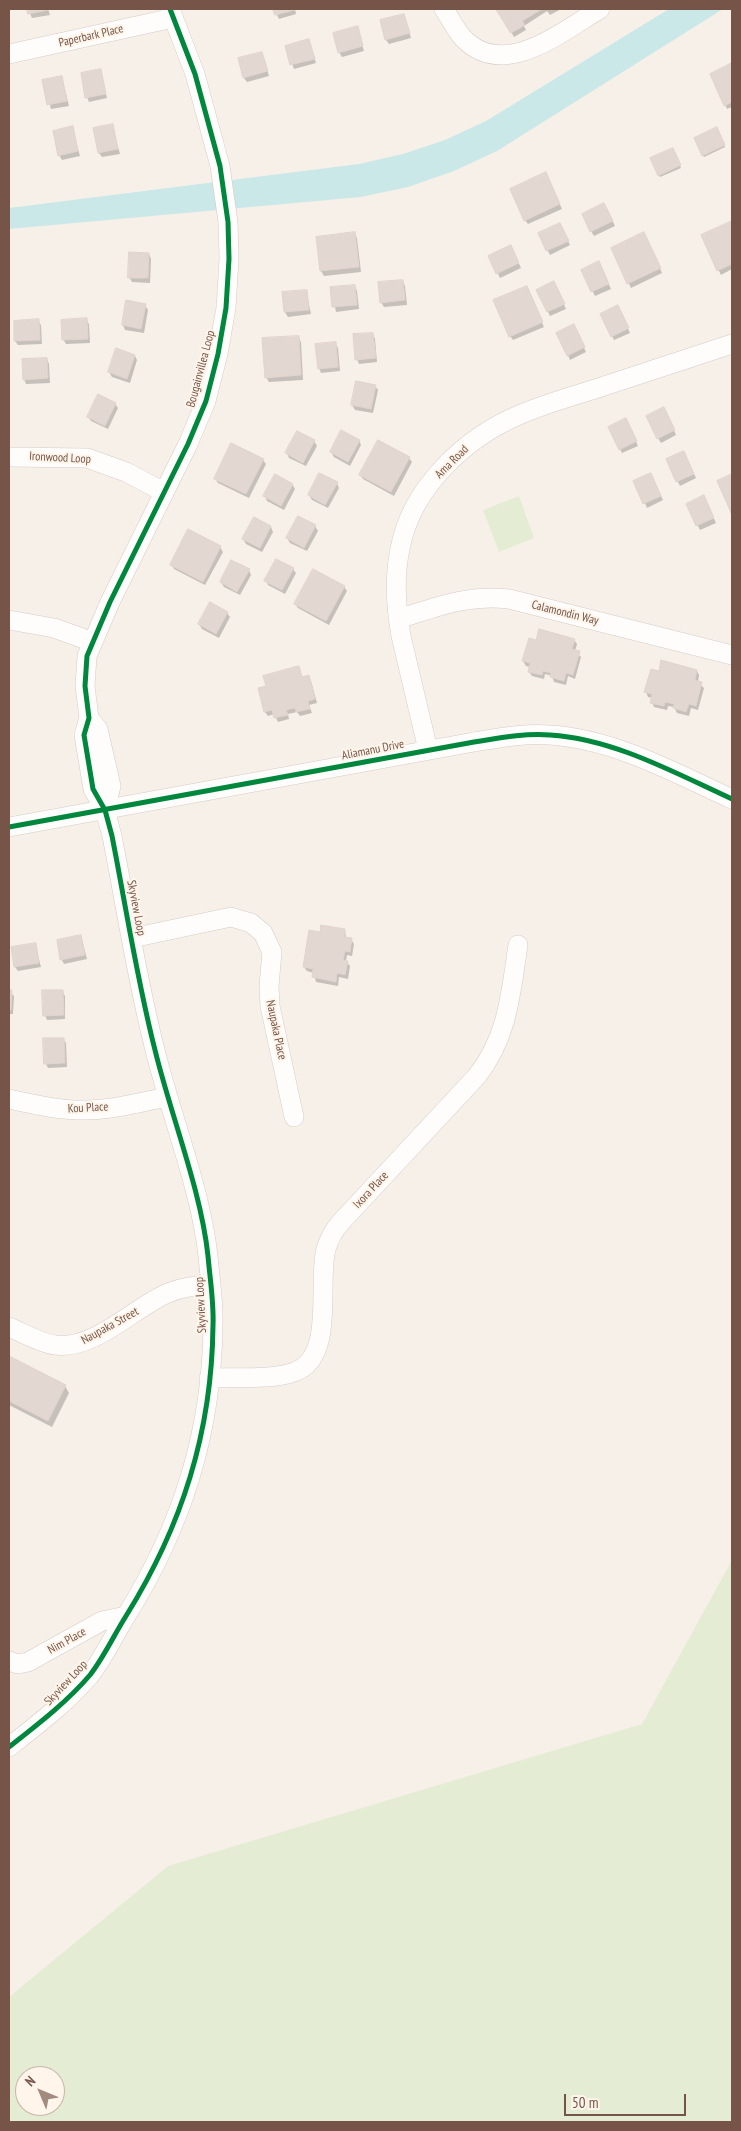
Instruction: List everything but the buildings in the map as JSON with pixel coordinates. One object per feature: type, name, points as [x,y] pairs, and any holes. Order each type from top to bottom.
[{"type":"street","points":[[444,9],[460,34],[469,43],[488,53],[508,55],[528,50],[600,9]]},
{"type":"street","name":"Paperbark Place","points":[[9,54],[171,13]]},
{"type":"street","name":"Bougainvillea Loop","points":[[89,718],[85,671],[93,642],[188,444],[206,401],[218,354],[226,308],[229,259],[228,222],[220,166],[195,74],[171,13]]},
{"type":"street","name":"Ama Road","points":[[428,750],[398,619],[397,573],[400,548],[408,524],[431,484],[462,449],[479,436],[519,415],[732,344]]},
{"type":"street","name":"Ironwood Loop","points":[[9,457],[88,458],[126,472],[164,492]]},
{"type":"street","name":"Calamondin Way","points":[[398,619],[463,598],[487,596],[509,599],[732,655]]},
{"type":"street","points":[[9,620],[54,628],[93,642]]},
{"type":"street","name":"Skyview Loop","points":[[9,1747],[52,1712],[91,1674],[152,1575],[182,1507],[203,1428],[210,1378],[214,1323],[209,1285],[208,1255],[200,1215],[154,1049],[105,810],[93,789],[84,735],[89,718]]},
{"type":"street","name":"Aliamanu Drive","points":[[9,827],[428,750],[523,736],[549,735],[571,737],[628,752],[732,799]]},
{"type":"street","name":"Naupaka Place","points":[[132,938],[231,917],[246,920],[263,933],[272,952],[269,986],[270,1006],[294,1116]]},
{"type":"street","name":"Ixora Place","points":[[210,1378],[287,1374],[304,1367],[314,1357],[320,1339],[325,1256],[332,1234],[340,1222],[477,1076],[492,1054],[507,1018],[518,945]]},
{"type":"street","name":"Kou Place","points":[[9,1099],[63,1110],[83,1110],[102,1109],[168,1097]]},
{"type":"street","name":"Naupaka Street","points":[[9,1328],[48,1344],[75,1344],[94,1337],[167,1293],[183,1287],[209,1285]]},
{"type":"street","name":"Nim Place","points":[[9,1661],[18,1664],[28,1662],[102,1621],[126,1616]]},
{"type":"green space","points":[[519,496],[534,538],[499,552],[483,510]]},
{"type":"green space","points":[[732,1560],[732,2122],[9,2122],[9,1997],[168,1866],[642,1724]]},
{"type":"water","points":[[669,9],[723,9],[497,151],[454,171],[408,187],[361,197],[9,229],[9,208],[359,164],[403,154],[445,140],[486,121]]},
{"type":"cycle path","points":[[9,1747],[62,1704],[90,1675],[146,1582],[178,1513],[190,1477],[207,1403],[211,1365],[213,1308],[208,1256],[199,1205],[149,1024],[112,836],[105,810],[93,789],[84,735],[89,718],[85,686],[87,656],[110,602],[188,444],[206,401],[218,354],[226,308],[229,259],[228,222],[220,166],[195,74],[170,9]]},
{"type":"cycle path","points":[[9,827],[474,742],[531,735],[574,738],[621,750],[666,768],[732,799]]}]
